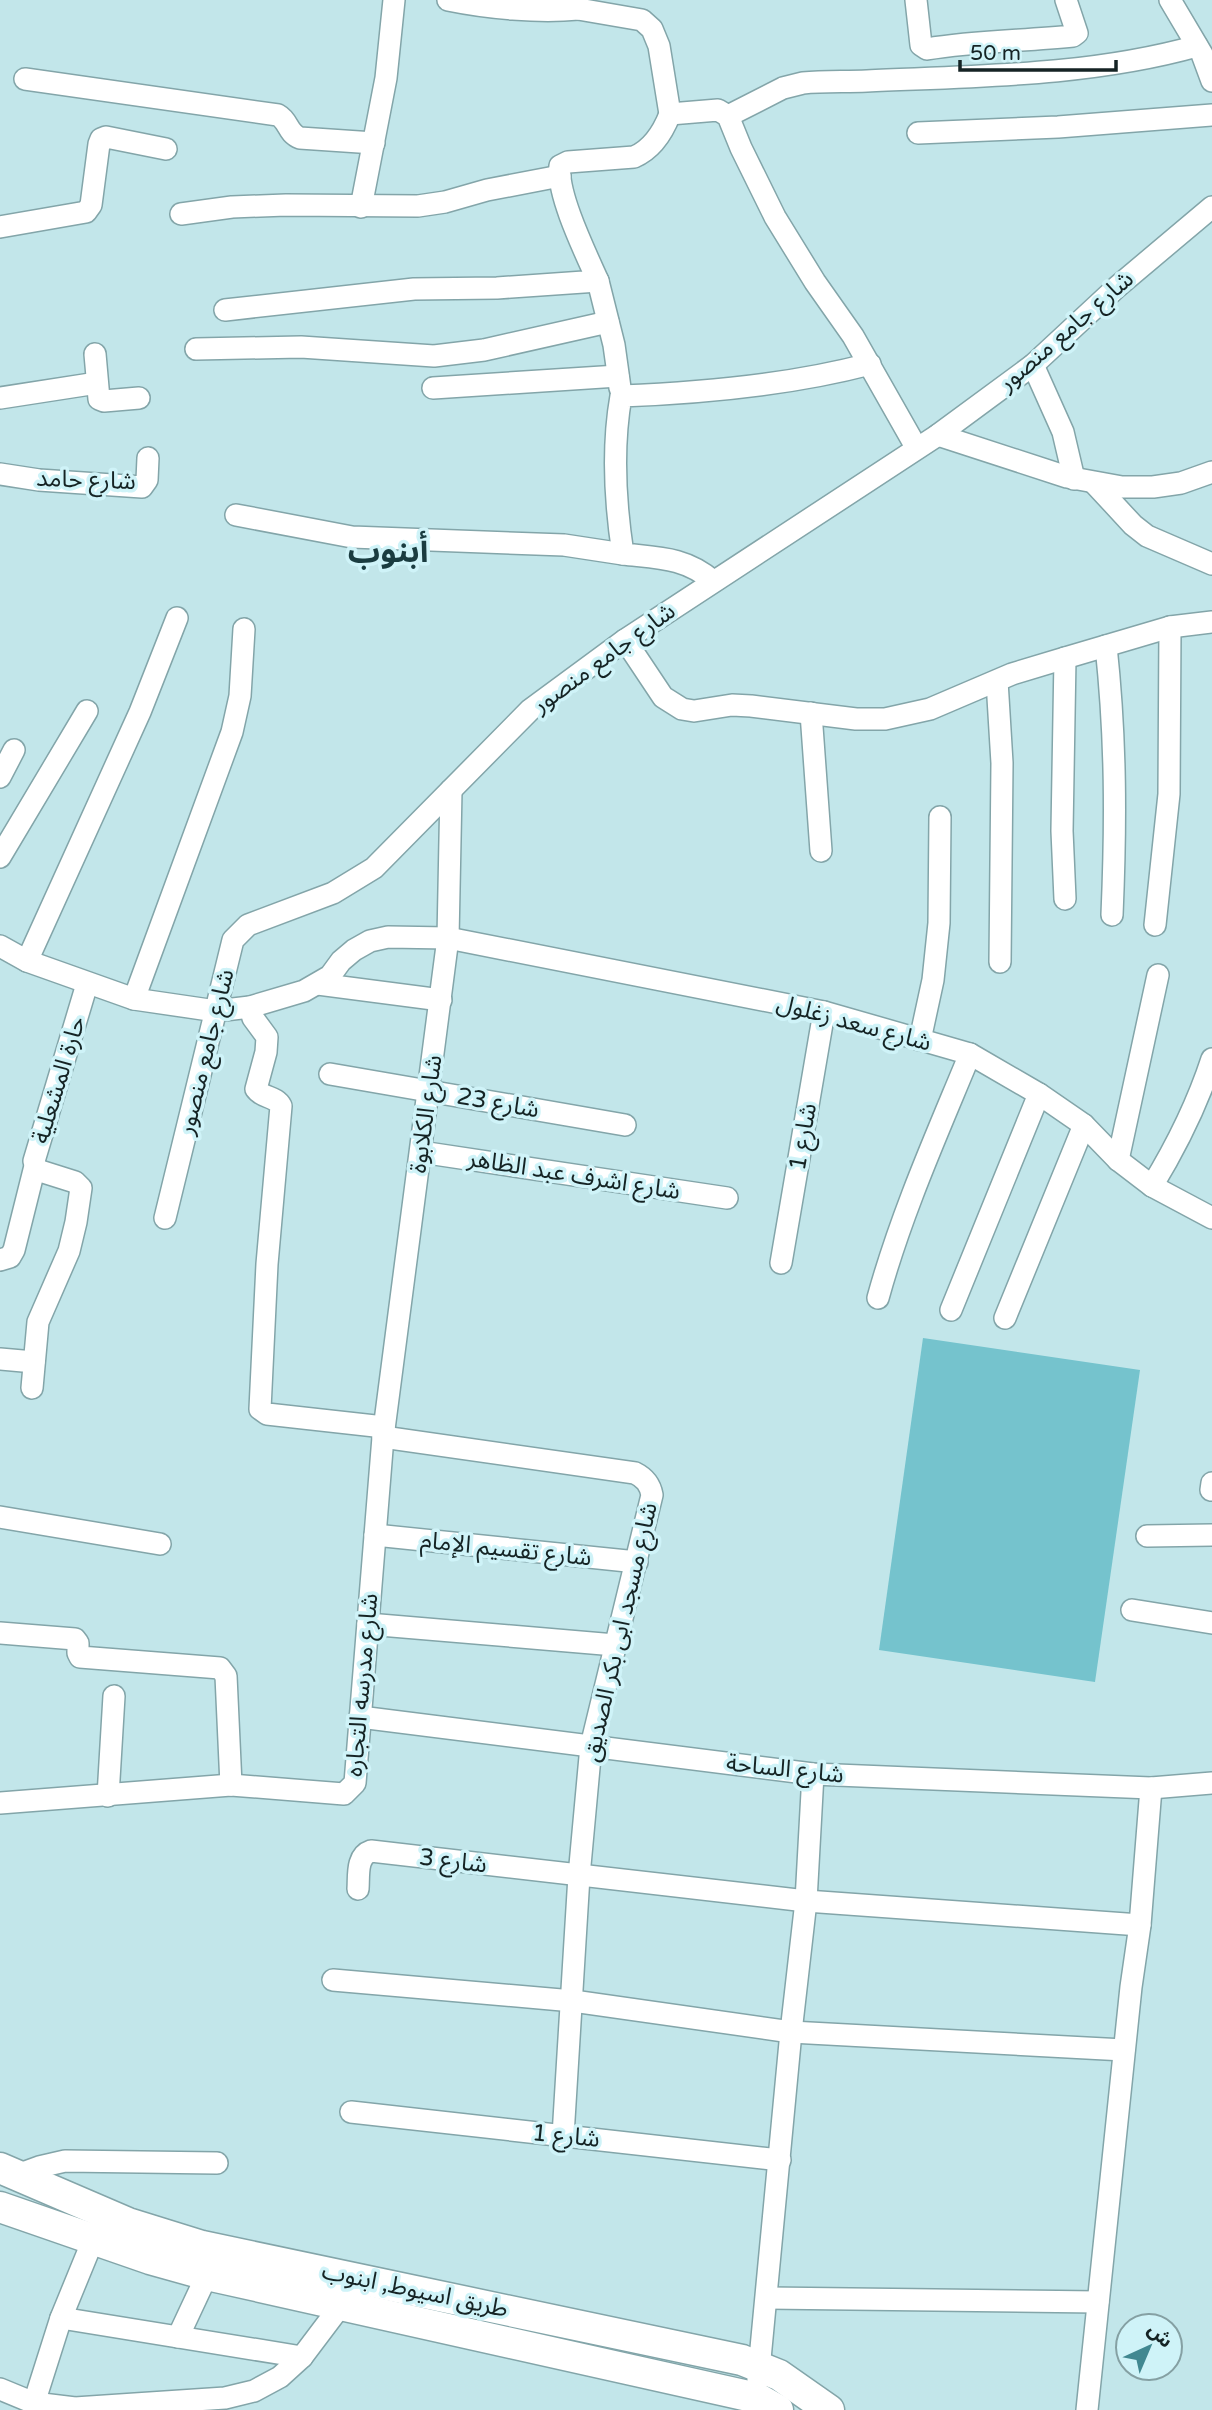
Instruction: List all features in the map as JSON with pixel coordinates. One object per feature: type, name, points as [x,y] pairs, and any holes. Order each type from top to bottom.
[{"type":"main road","name":"طريق اسيوط, ابنوب","points":[[9,2171],[128,2223],[345,2290],[763,2406]]},
{"type":"main road","name":"طريق اسيوط, ابنوب","points":[[0,2207],[93,2240],[207,2275],[345,2290],[742,2360],[779,2375],[829,2410]]},
{"type":"street","points":[[361,207],[386,78],[394,0]]},
{"type":"street","points":[[448,0],[543,10],[578,4],[613,17],[648,23],[656,35],[670,114],[660,135],[641,154],[568,162],[560,166],[560,176],[572,219],[598,281],[620,386],[616,470],[623,554]]},
{"type":"street","points":[[916,0],[920,45],[927,49],[948,45],[1073,36],[1077,33],[1066,0]]},
{"type":"street","points":[[1170,0],[1197,46],[1212,81]]},
{"type":"street","points":[[728,116],[783,88],[803,83],[1042,72],[1162,56],[1197,46]]},
{"type":"street","points":[[25,79],[278,115],[285,120],[291,134],[296,137],[374,143]]},
{"type":"street","points":[[670,114],[718,110],[728,116],[775,216],[870,365],[916,447]]},
{"type":"street","points":[[918,133],[1058,127],[1212,115]]},
{"type":"street","points":[[0,227],[86,212],[92,205],[99,144],[106,136],[166,149]]},
{"type":"street","points":[[181,214],[232,207],[286,205],[418,206],[560,176]]},
{"type":"street","name":"شارع جامع منصور","points":[[165,1218],[233,940],[237,934],[248,925],[333,892],[374,868],[530,710],[625,640],[938,435],[1032,365],[1117,286],[1212,207]]},
{"type":"street","points":[[225,310],[414,289],[497,288],[598,281]]},
{"type":"street","points":[[196,349],[301,347],[434,356],[484,350],[608,322]]},
{"type":"street","points":[[95,354],[98,397],[101,401],[139,398]]},
{"type":"street","points":[[433,388],[620,386],[719,389],[838,373],[870,365]]},
{"type":"street","points":[[1032,365],[1063,432],[1074,479]]},
{"type":"street","points":[[0,398],[97,383]]},
{"type":"street","points":[[938,435],[1095,484],[1153,487],[1181,483],[1212,472]]},
{"type":"street","name":"شارع حامد","points":[[0,474],[39,480],[142,487],[147,480],[148,458]]},
{"type":"street","points":[[1095,484],[1133,525],[1147,536],[1212,564]]},
{"type":"street","points":[[236,515],[352,537],[553,544],[683,562],[700,569],[713,581]]},
{"type":"street","points":[[27,961],[140,712],[177,618]]},
{"type":"street","points":[[625,640],[663,697],[682,709],[694,711],[732,705],[856,719],[886,719],[930,709],[997,681],[1065,658],[1170,627],[1212,622]]},
{"type":"street","points":[[1155,925],[1167,826],[1170,627]]},
{"type":"street","points":[[134,999],[232,732],[240,696],[244,629]]},
{"type":"street","points":[[1106,646],[1116,782],[1112,915]]},
{"type":"street","points":[[1065,658],[1062,831],[1065,899]]},
{"type":"street","points":[[997,681],[1002,763],[1000,962]]},
{"type":"street","points":[[0,857],[87,711]]},
{"type":"street","points":[[811,713],[821,852]]},
{"type":"street","points":[[0,777],[14,750]]},
{"type":"street","name":"شارع الكلابوة","points":[[384,1432],[449,938],[451,790]]},
{"type":"street","points":[[920,1040],[933,980],[937,946],[940,817]]},
{"type":"street","name":"شارع سعد زغلول","points":[[318,984],[330,976],[354,950],[370,941],[388,937],[449,938],[824,1012],[970,1054],[1040,1094],[1084,1125],[1118,1160],[1152,1186],[1212,1218]]},
{"type":"street","points":[[0,946],[27,961],[134,999],[216,1011],[250,1007],[304,991],[318,984],[441,1000]]},
{"type":"street","points":[[1118,1160],[1158,975]]},
{"type":"street","name":"حارة المشعلية","points":[[32,1388],[38,1322],[69,1251],[81,1188],[78,1183],[41,1172],[35,1166],[88,984]]},
{"type":"street","points":[[250,1007],[253,1018],[267,1037],[266,1052],[256,1088],[262,1095],[276,1100],[281,1106],[267,1265],[260,1409],[267,1414],[384,1432]]},
{"type":"street","name":"شارع 1","points":[[781,1263],[824,1012]]},
{"type":"street","points":[[878,1298],[911,1196],[970,1054]]},
{"type":"street","points":[[1152,1186],[1193,1112],[1212,1059]]},
{"type":"street","name":"شارع 23","points":[[330,1074],[625,1125]]},
{"type":"street","points":[[951,1310],[1040,1094]]},
{"type":"street","points":[[1005,1318],[1084,1125]]},
{"type":"street","name":"شارع اشرف عبد الظاهر","points":[[421,1152],[727,1198]]},
{"type":"street","points":[[0,1260],[10,1257],[14,1250],[35,1166]]},
{"type":"street","points":[[0,1359],[34,1362]]},
{"type":"street","name":"شارع مدرسه التجاره","points":[[0,1803],[231,1785],[344,1794],[355,1783],[384,1432]]},
{"type":"street","name":"شارع مسجد ابى بكر الصديق","points":[[384,1432],[635,1473],[645,1478],[653,1495],[591,1746],[579,1876],[563,2136]]},
{"type":"street","points":[[0,1517],[160,1544]]},
{"type":"street","name":"شارع تقسيم الإمام","points":[[375,1535],[637,1562]]},
{"type":"street","points":[[1147,1536],[1212,1535]]},
{"type":"street","points":[[1132,1611],[1212,1623]]},
{"type":"street","points":[[368,1624],[615,1645]]},
{"type":"street","points":[[0,1633],[75,1639],[80,1657],[220,1668],[226,1676],[231,1785]]},
{"type":"street","points":[[108,1796],[114,1696]]},
{"type":"street","name":"شارع الساحة","points":[[360,1717],[813,1774],[1151,1788],[1212,1783]]},
{"type":"street","points":[[763,2406],[759,2366],[806,1901],[813,1774]]},
{"type":"street","points":[[1087,2410],[1124,2050],[1140,1925],[1151,1788]]},
{"type":"street","name":"شارع 3","points":[[358,1889],[361,1859],[365,1853],[371,1851],[806,1901],[1140,1925]]},
{"type":"street","points":[[332,1980],[573,2001],[792,2032],[1124,2050]]},
{"type":"street","name":"شارع 1","points":[[351,2112],[780,2160]]},
{"type":"street","points":[[9,2171],[65,2161],[218,2163]]},
{"type":"street","points":[[34,2403],[61,2318],[93,2240]]},
{"type":"street","points":[[178,2337],[207,2275]]},
{"type":"street","points":[[0,2389],[34,2403],[75,2409],[225,2398],[254,2391],[280,2377],[302,2357],[345,2290]]},
{"type":"street","points":[[766,2298],[1098,2302]]},
{"type":"street","points":[[61,2318],[302,2357]]},
{"type":"shaded area","points":[[923,1338],[1140,1370],[1095,1682],[879,1650]]},
{"type":"district","name":"أبنوب","points":[[388,552]]}]
